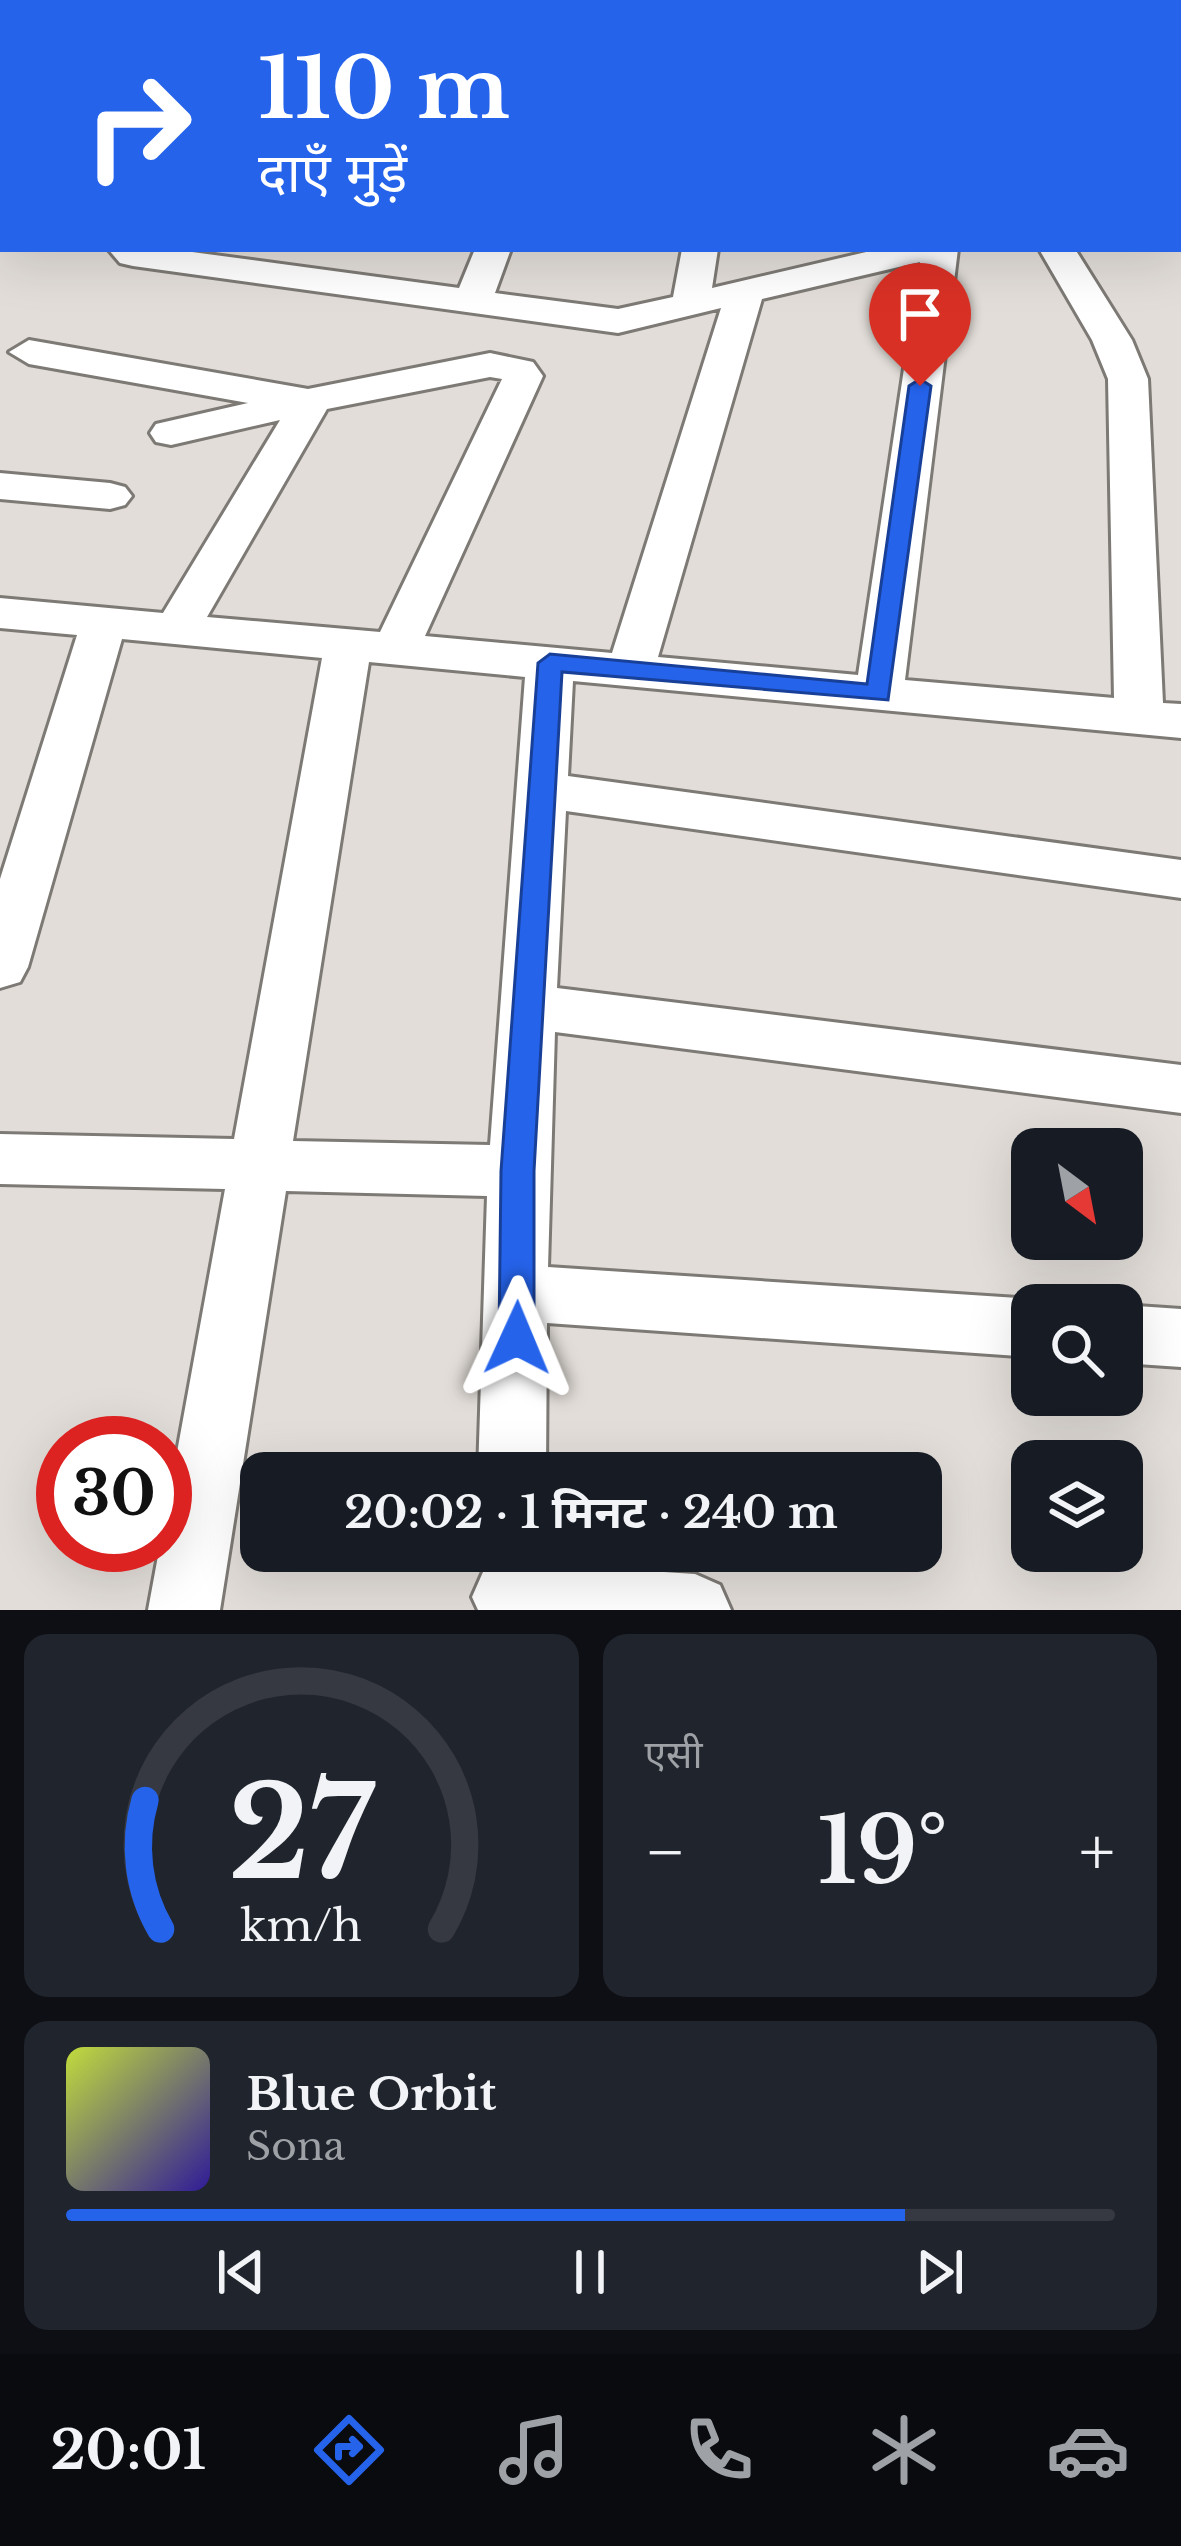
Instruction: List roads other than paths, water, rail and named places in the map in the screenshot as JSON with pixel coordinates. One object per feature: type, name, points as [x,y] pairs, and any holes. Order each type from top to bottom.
[{"type":"street","points":[[130,252],[299,263],[473,302],[618,321],[910,252]]},
{"type":"street","points":[[473,302],[492,252]]},
{"type":"street","points":[[690,307],[699,252]]},
{"type":"street","points":[[879,694],[918,252]]},
{"type":"street","points":[[0,613],[1160,720],[1129,379],[1112,340],[1060,252]]},
{"type":"street","points":[[631,670],[744,294]]},
{"type":"street","points":[[28,352],[311,402]]},
{"type":"street","points":[[171,433],[471,367],[506,367],[523,376],[372,646],[259,1168],[184,1610]]},
{"type":"street","points":[[178,627],[311,402]]},
{"type":"street","points":[[0,486],[110,496]]},
{"type":"street","points":[[0,967],[104,622]]},
{"type":"street","points":[[513,1452],[518,1171],[550,663]]},
{"type":"street","points":[[544,790],[1181,879]]},
{"type":"street","points":[[526,1006],[1181,1089]]},
{"type":"street","points":[[0,1160],[518,1171]]},
{"type":"street","points":[[518,1292],[1011,1327]]},
{"type":"street","points":[[1143,1335],[1181,1338]]},
{"type":"street","points":[[508,1586],[694,1610]]}]
